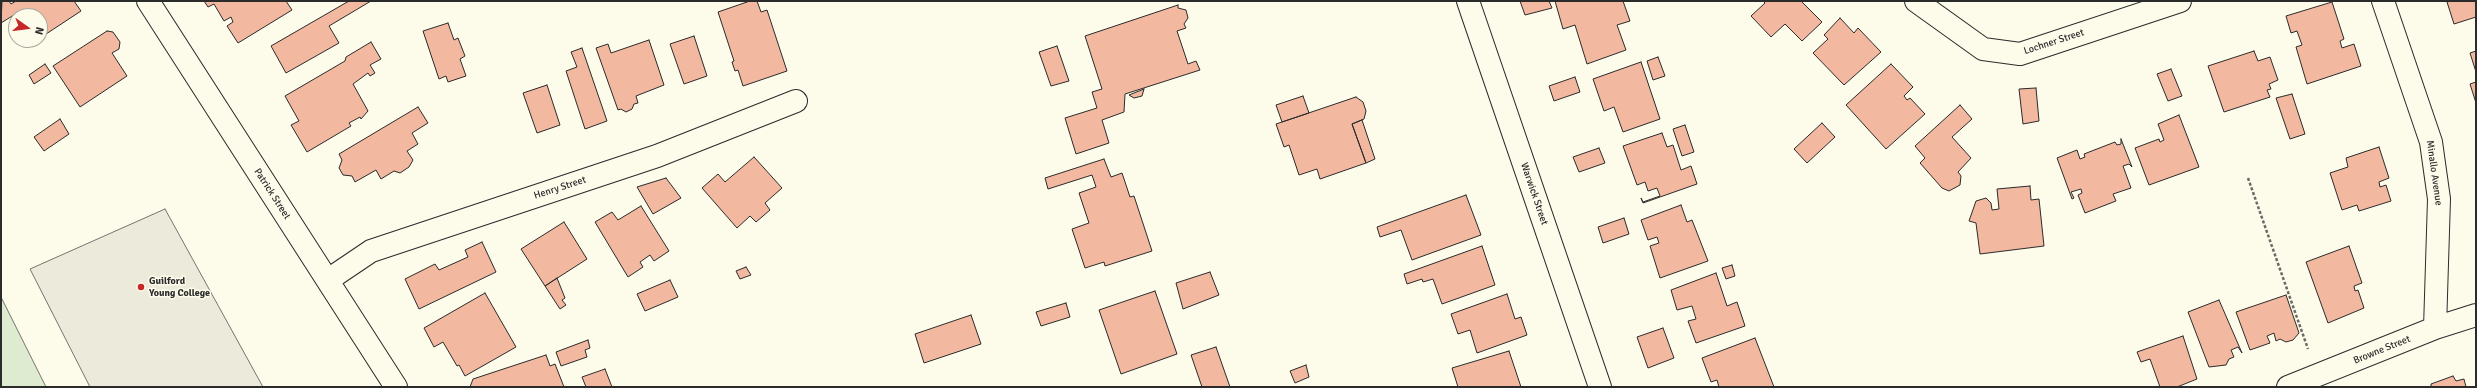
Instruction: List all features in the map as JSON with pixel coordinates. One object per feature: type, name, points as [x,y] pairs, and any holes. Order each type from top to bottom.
[{"type":"street","name":"Patrick Street","points":[[148,1],[396,387]]},
{"type":"street","name":"Warwick Street","points":[[1468,1],[1600,387]]},
{"type":"street","name":"Lochner Street","points":[[1916,1],[1983,49],[2020,54],[2180,1]]},
{"type":"street","points":[[1944,1],[1954,29]]},
{"type":"street","name":"Minallo Avenue","points":[[2384,1],[2431,142],[2439,199],[2435,328]]},
{"type":"street","name":"Henry Street","points":[[328,280],[371,251],[657,156],[796,101]]},
{"type":"street","name":"Browne Street","points":[[2288,387],[2435,328],[2476,315]]},
{"type":"path","points":[[2248,178],[2317,375]]},
{"type":"green space","points":[[1,297],[46,387],[1,387]]},
{"type":"shaded area","points":[[165,209],[263,387],[90,387],[30,269]]},
{"type":"building","points":[[2,1],[9,1],[11,4],[16,1],[74,1],[81,11],[48,33],[48,8],[8,8],[8,19],[1,23]]},
{"type":"building","points":[[204,1],[286,1],[292,10],[238,43],[227,26],[233,22],[231,17],[224,21],[214,4],[208,7]]},
{"type":"building","points":[[349,1],[371,1],[329,26],[339,43],[286,73],[271,46]]},
{"type":"building","points":[[750,1],[757,1],[761,12],[767,10],[787,71],[743,86],[738,70],[735,71],[732,62],[734,61],[718,12]]},
{"type":"building","points":[[1520,1],[1549,1],[1552,8],[1525,15]]},
{"type":"building","points":[[1555,1],[1623,1],[1630,21],[1617,25],[1626,50],[1587,64],[1575,25],[1563,29]]},
{"type":"building","points":[[1763,1],[1801,1],[1822,22],[1802,41],[1785,24],[1771,37],[1751,16],[1765,3]]},
{"type":"building","points":[[2476,1],[2476,17],[2454,24],[2447,2]]},
{"type":"building","points":[[2332,2],[2344,39],[2340,41],[2342,48],[2354,44],[2361,66],[2307,84],[2296,47],[2302,45],[2297,31],[2291,33],[2286,16]]},
{"type":"building","points":[[1178,5],[1178,8],[1186,10],[1188,18],[1184,24],[1186,28],[1177,31],[1188,64],[1196,61],[1200,70],[1125,94],[1124,112],[1102,120],[1109,143],[1076,154],[1065,118],[1097,108],[1092,92],[1102,89],[1085,36]]},
{"type":"building","points":[[1840,18],[1854,33],[1858,28],[1881,52],[1844,85],[1813,53],[1828,39],[1824,35]]},
{"type":"building","points":[[448,23],[454,40],[458,38],[465,56],[460,59],[466,76],[448,82],[446,76],[439,79],[423,31]]},
{"type":"building","points":[[107,31],[113,32],[120,42],[119,49],[112,53],[127,76],[80,107],[53,66]]},
{"type":"building","points":[[694,36],[707,76],[684,84],[670,44]]},
{"type":"building","points":[[649,40],[664,85],[636,96],[638,103],[634,104],[632,109],[626,112],[621,109],[618,110],[596,48],[608,44],[611,53]]},
{"type":"building","points":[[371,42],[381,59],[370,65],[375,73],[370,76],[368,73],[353,84],[368,111],[361,119],[360,117],[349,123],[351,126],[307,152],[291,125],[299,121],[285,96],[345,61],[346,57]]},
{"type":"building","points":[[1057,46],[1069,81],[1051,86],[1039,52]]},
{"type":"building","points":[[582,48],[607,121],[585,129],[566,71],[577,67],[571,52]]},
{"type":"building","points":[[2254,51],[2258,61],[2270,57],[2278,80],[2269,84],[2271,89],[2267,90],[2270,97],[2224,112],[2208,66]]},
{"type":"building","points":[[2476,51],[2476,72],[2470,53]]},
{"type":"building","points":[[1658,57],[1665,76],[1653,80],[1647,61]]},
{"type":"building","points":[[1641,62],[1660,119],[1623,132],[1614,107],[1604,111],[1593,79]]},
{"type":"building","points":[[45,64],[51,73],[34,84],[29,75]]},
{"type":"building","points":[[1891,64],[1913,87],[1904,96],[1907,100],[1910,98],[1925,114],[1886,149],[1846,105]]},
{"type":"building","points":[[2171,69],[2182,96],[2168,101],[2157,74]]},
{"type":"building","points":[[1575,77],[1580,92],[1554,101],[1549,86]]},
{"type":"building","points":[[2476,82],[2476,103],[2470,84]]},
{"type":"building","points":[[547,85],[560,125],[537,133],[523,93]]},
{"type":"building","points":[[2036,88],[2039,121],[2023,124],[2019,89]]},
{"type":"building","points":[[1144,89],[1142,96],[1134,98],[1129,95]]},
{"type":"building","points":[[2292,94],[2305,134],[2290,139],[2276,98]]},
{"type":"building","points":[[1303,96],[1309,113],[1282,122],[1276,105]]},
{"type":"building","points":[[1356,97],[1363,102],[1366,111],[1364,119],[1352,124],[1366,163],[1320,179],[1317,169],[1299,175],[1289,145],[1284,147],[1276,124]]},
{"type":"building","points":[[1960,105],[1972,119],[1952,137],[1971,158],[1958,172],[1961,176],[1960,185],[1949,191],[1942,188],[1920,163],[1925,158],[1915,146]]},
{"type":"building","points":[[418,107],[428,123],[412,133],[418,144],[407,151],[413,160],[409,167],[400,173],[394,171],[381,179],[376,170],[355,182],[352,176],[343,175],[339,168],[342,160],[339,154]]},
{"type":"building","points":[[2179,115],[2199,167],[2149,185],[2135,148],[2159,139],[2160,142],[2164,140],[2158,124]]},
{"type":"building","points":[[60,119],[69,134],[44,151],[34,137]]},
{"type":"building","points":[[1362,120],[1375,159],[1366,163],[1352,124]]},
{"type":"building","points":[[1822,123],[1835,137],[1807,163],[1794,149]]},
{"type":"building","points":[[1685,125],[1694,152],[1682,156],[1673,129]]},
{"type":"building","points":[[1662,133],[1667,147],[1673,145],[1681,170],[1691,166],[1697,184],[1643,203],[1641,198],[1643,202],[1660,196],[1657,188],[1648,191],[1645,182],[1637,185],[1623,146]]},
{"type":"building","points":[[2121,139],[2132,167],[2129,164],[2123,166],[2131,188],[2113,194],[2116,201],[2085,213],[2078,195],[2082,193],[2081,189],[2071,192],[2074,198],[2072,199],[2057,158],[2077,150],[2080,159],[2085,157],[2084,154],[2115,142],[2117,145],[2121,144]]},
{"type":"building","points":[[2379,147],[2389,178],[2379,182],[2380,187],[2386,185],[2391,201],[2359,211],[2357,205],[2342,210],[2330,173],[2348,167],[2346,158]]},
{"type":"building","points":[[1599,148],[1605,163],[1579,172],[1573,157]]},
{"type":"building","points":[[754,157],[782,188],[765,203],[770,210],[756,222],[750,216],[737,228],[702,188],[718,174],[725,182]]},
{"type":"building","points":[[1104,159],[1111,177],[1122,173],[1130,197],[1134,196],[1152,251],[1105,266],[1104,262],[1085,268],[1072,229],[1089,223],[1079,193],[1096,187],[1092,175],[1048,189],[1045,178]]},
{"type":"building","points":[[666,178],[681,198],[653,214],[637,187]]},
{"type":"building","points":[[2030,186],[2031,200],[2039,199],[2044,246],[1980,254],[1976,223],[1969,221],[1976,201],[1986,198],[1991,203],[1992,210],[1999,209],[1997,189]]},
{"type":"building","points":[[1466,195],[1481,235],[1412,260],[1401,230],[1380,237],[1377,227]]},
{"type":"building","points":[[1681,205],[1687,222],[1692,220],[1708,261],[1660,278],[1650,246],[1659,243],[1657,237],[1648,240],[1641,220]]},
{"type":"building","points":[[641,206],[669,251],[654,261],[650,255],[640,262],[643,267],[628,277],[595,222],[612,212],[618,220]]},
{"type":"building","points":[[1624,218],[1629,234],[1603,243],[1598,227]]},
{"type":"building","points":[[564,222],[587,259],[545,286],[521,249]]},
{"type":"building","points":[[482,242],[496,272],[419,309],[405,279],[435,264],[439,270],[468,257],[465,250]]},
{"type":"building","points":[[1482,246],[1495,285],[1442,304],[1433,279],[1423,282],[1422,279],[1407,284],[1404,274]]},
{"type":"building","points":[[2349,246],[2362,283],[2354,286],[2355,291],[2358,290],[2364,308],[2328,323],[2306,262]]},
{"type":"building","points":[[1732,265],[1735,276],[1726,279],[1722,268]]},
{"type":"building","points":[[746,267],[751,275],[740,279],[736,271]]},
{"type":"building","points":[[1210,272],[1219,295],[1183,309],[1176,283]]},
{"type":"building","points":[[1716,273],[1727,306],[1737,302],[1745,326],[1696,343],[1688,321],[1696,319],[1692,306],[1677,310],[1671,290]]},
{"type":"building","points":[[557,278],[565,298],[562,300],[566,305],[560,309],[545,286]]},
{"type":"building","points":[[670,280],[678,297],[645,311],[637,294]]},
{"type":"building","points":[[1155,291],[1177,354],[1121,374],[1099,310]]},
{"type":"building","points":[[485,293],[516,347],[465,376],[459,365],[457,366],[443,342],[434,347],[424,328]]},
{"type":"building","points":[[1507,294],[1515,319],[1521,317],[1527,335],[1477,353],[1470,330],[1458,334],[1451,314]]},
{"type":"building","points":[[2286,295],[2299,333],[2293,340],[2286,342],[2280,339],[2276,341],[2274,333],[2267,336],[2270,343],[2250,350],[2236,312]]},
{"type":"building","points":[[2219,300],[2242,353],[2238,347],[2231,350],[2234,357],[2229,359],[2226,365],[2209,367],[2188,312]]},
{"type":"building","points":[[1066,303],[1070,317],[1041,326],[1036,312]]},
{"type":"building","points":[[971,315],[981,344],[924,363],[915,334]]},
{"type":"building","points":[[1663,328],[1674,358],[1648,368],[1637,337]]},
{"type":"building","points":[[2183,336],[2197,379],[2177,387],[2160,387],[2150,359],[2141,362],[2137,352]]},
{"type":"building","points":[[1755,338],[1774,387],[1719,387],[1717,380],[1711,382],[1702,358]]},
{"type":"building","points":[[588,340],[590,348],[585,350],[587,357],[561,366],[556,352]]},
{"type":"building","points":[[1216,347],[1230,387],[1202,387],[1191,355]]},
{"type":"building","points":[[1509,351],[1521,387],[1458,387],[1452,368]]},
{"type":"building","points":[[546,355],[550,366],[555,364],[564,387],[470,387],[473,379]]},
{"type":"building","points":[[1306,365],[1309,377],[1295,383],[1290,371]]},
{"type":"building","points":[[605,369],[612,387],[586,387],[582,377]]},
{"type":"building","points":[[2453,376],[2456,381],[2464,379],[2466,387],[2431,387],[2431,384]]},
{"type":"place","name":"Guilford Young College","points":[[141,287]]}]
